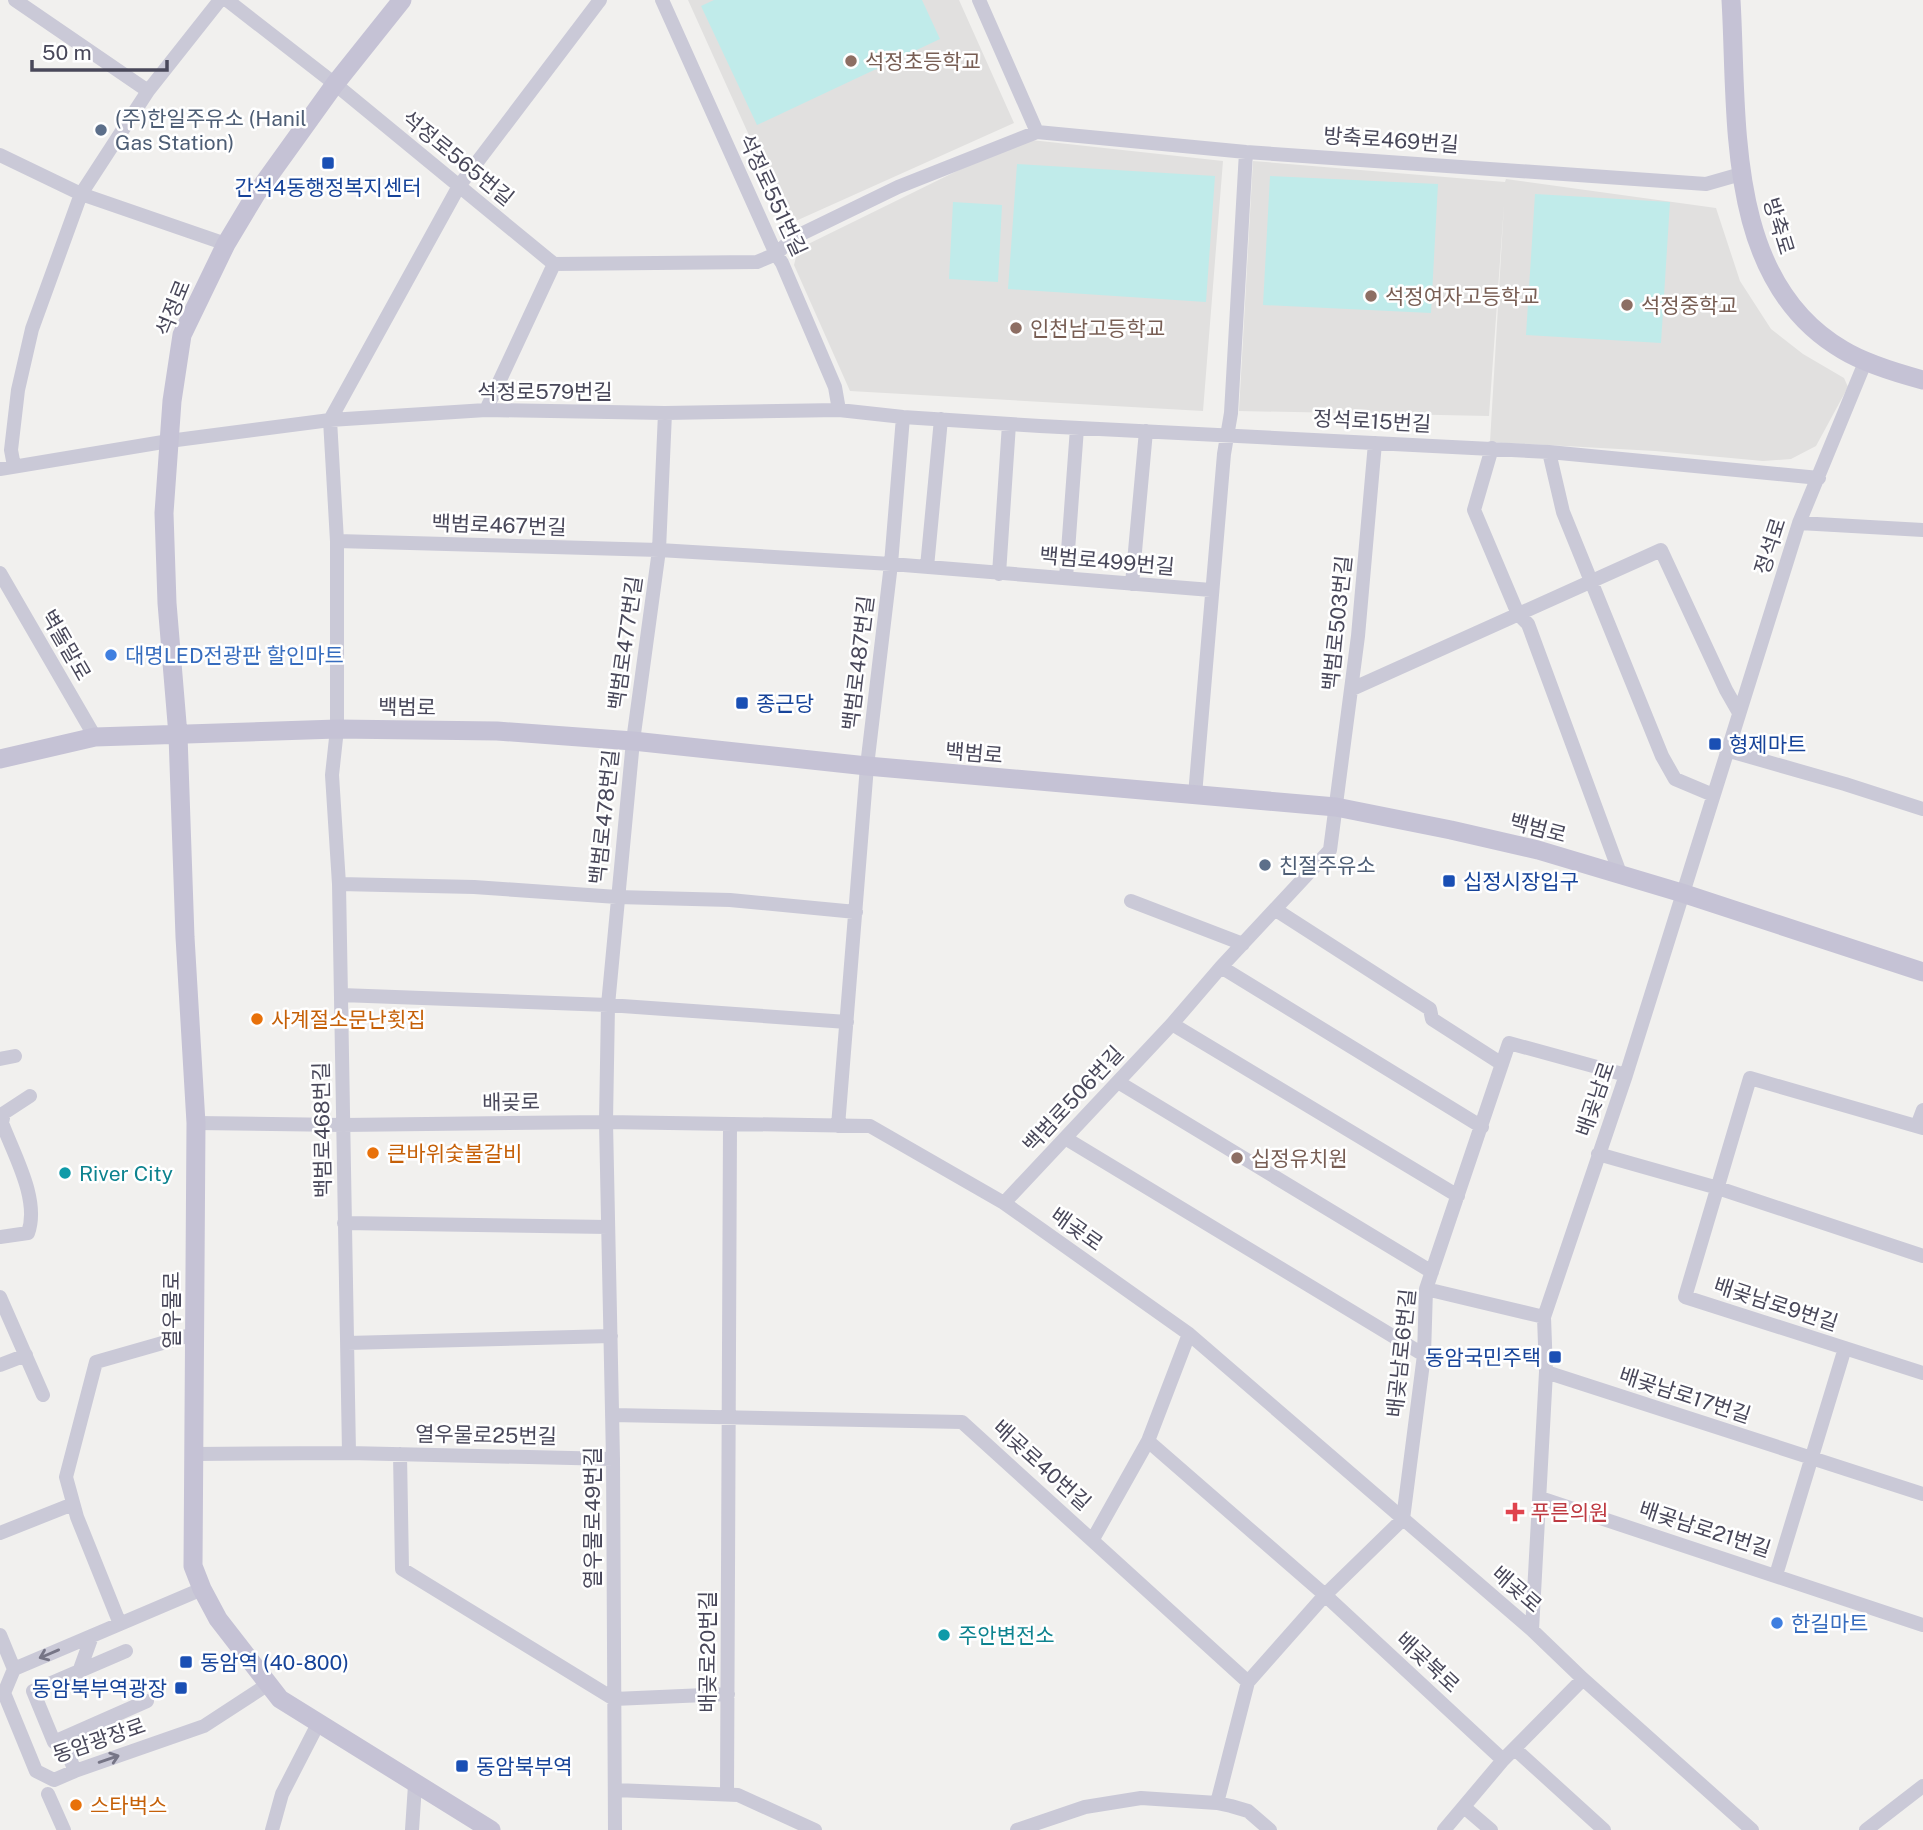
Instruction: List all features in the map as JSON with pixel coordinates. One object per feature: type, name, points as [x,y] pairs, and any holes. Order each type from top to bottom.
[{"type":"main road","name":"석정로","points":[[178,735],[167,603],[164,513],[172,401],[182,335],[226,244],[256,194],[334,84],[402,0]]},
{"type":"main road","name":"방축로","points":[[1731,0],[1741,174],[1750,218],[1765,265],[1794,310],[1843,351],[1923,380]]},
{"type":"main road","name":"백범로","points":[[0,759],[95,737],[337,729],[497,731],[633,741],[867,766],[1336,807],[1538,850],[1682,893],[1923,972]]},
{"type":"main road","name":"열우물로","points":[[178,735],[185,937],[196,1123],[193,1566],[218,1619],[280,1699],[491,1830]]},
{"type":"street","points":[[15,0],[148,91]]},
{"type":"street","points":[[7,467],[18,390],[32,328],[81,194],[148,91],[220,0]]},
{"type":"street","name":"석정로565번길","points":[[227,0],[554,264]]},
{"type":"street","points":[[337,729],[337,541],[330,420],[459,186],[600,0]]},
{"type":"street","name":"석정로551번길","points":[[662,0],[782,263],[835,387],[839,410]]},
{"type":"street","points":[[486,410],[554,264],[757,262],[776,254],[793,238],[898,187],[1037,132],[979,0]]},
{"type":"street","name":"방축로469번길","points":[[1037,132],[1246,152],[1706,184],[1741,174]]},
{"type":"street","points":[[1195,795],[1211,590],[1231,412],[1246,152]]},
{"type":"street","points":[[0,155],[81,194],[226,244]]},
{"type":"street","name":"정석로","points":[[1682,893],[1798,523],[1866,360]]},
{"type":"street","name":"석정로579번길","points":[[7,467],[169,441],[330,420],[486,410],[665,413],[839,410],[921,418]]},
{"type":"street","name":"백범로477번길","points":[[633,741],[659,550],[665,413]]},
{"type":"street","name":"백범로487번길","points":[[838,1126],[867,766],[891,564],[903,417]]},
{"type":"street","name":"정석로15번길","points":[[921,418],[1549,452],[1819,478]]},
{"type":"street","points":[[927,567],[941,419]]},
{"type":"street","points":[[891,564],[999,574],[1009,424]]},
{"type":"street","points":[[1066,578],[1077,428]]},
{"type":"street","points":[[1132,584],[1146,431]]},
{"type":"street","name":"백범로503번길","points":[[1336,807],[1359,636],[1375,443]]},
{"type":"street","points":[[1492,449],[1474,510],[1518,614],[1528,624],[1621,876]]},
{"type":"street","points":[[1549,452],[1563,512],[1662,756],[1675,779],[1713,795]]},
{"type":"street","points":[[1798,523],[1923,530]]},
{"type":"street","name":"백범로467번길","points":[[337,541],[659,550]]},
{"type":"street","name":"백범로477번길","points":[[659,550],[891,564]]},
{"type":"street","points":[[1352,689],[1661,550],[1738,711]]},
{"type":"street","name":"벽돌말로","points":[[0,573],[95,737]]},
{"type":"street","name":"백범로499번길","points":[[999,574],[1211,590]]},
{"type":"street","name":"백범로468번길","points":[[337,729],[332,775],[339,884],[349,1453]]},
{"type":"street","name":"백범로478번길","points":[[606,1122],[608,1005],[633,741]]},
{"type":"street","points":[[1726,750],[1845,783],[1923,809]]},
{"type":"street","name":"백범로506번길","points":[[1004,1203],[1330,850],[1336,807]]},
{"type":"street","name":"백범로478번길","points":[[339,884],[474,887],[617,897],[730,900],[856,912]]},
{"type":"street","name":"배곶남로","points":[[1532,1630],[1546,1372],[1544,1317],[1626,1074],[1682,893]]},
{"type":"street","points":[[1131,901],[1243,944]]},
{"type":"street","points":[[1276,910],[1430,1009],[1432,1019],[1502,1065]]},
{"type":"street","points":[[1221,967],[1482,1127]]},
{"type":"street","points":[[341,995],[608,1005],[847,1022]]},
{"type":"street","points":[[1172,1024],[1458,1196]]},
{"type":"street","name":"배곶남로6번길","points":[[1403,1519],[1424,1355],[1426,1289],[1509,1043],[1626,1074]]},
{"type":"street","points":[[0,1059],[15,1056]]},
{"type":"street","points":[[1718,1188],[1750,1078],[1920,1127],[1923,1110]]},
{"type":"street","points":[[1118,1082],[1432,1272]]},
{"type":"street","points":[[0,1237],[28,1233],[32,1221],[30,1199],[2,1123],[4,1113],[30,1096]]},
{"type":"street","name":"배곶로","points":[[196,1123],[343,1125],[606,1122],[730,1126],[870,1126],[1004,1203],[1189,1334],[1532,1630],[1752,1830]]},
{"type":"street","name":"열우물로49번길","points":[[606,1122],[613,1459],[615,1830]]},
{"type":"street","name":"배곶로20번길","points":[[727,1793],[730,1126]]},
{"type":"street","points":[[1065,1138],[1424,1355]]},
{"type":"street","points":[[1598,1154],[1718,1188],[1923,1255]]},
{"type":"street","name":"배곶남로9번길","points":[[1718,1188],[1685,1297],[1923,1373]]},
{"type":"street","name":"백범로468번길","points":[[344,1223],[608,1227]]},
{"type":"street","points":[[1426,1289],[1544,1317]]},
{"type":"street","points":[[0,1297],[43,1395]]},
{"type":"street","points":[[120,1623],[73,1504],[66,1477],[96,1362],[194,1334]]},
{"type":"street","name":"배곶로40번길","points":[[1093,1539],[1148,1441],[1189,1334]]},
{"type":"street","points":[[347,1343],[611,1336]]},
{"type":"street","points":[[1810,1457],[1845,1348]]},
{"type":"street","points":[[0,1365],[26,1355]]},
{"type":"street","name":"배곶남로17번길","points":[[1546,1372],[1923,1494]]},
{"type":"street","points":[[612,1415],[729,1416]]},
{"type":"street","name":"배곶로40번길","points":[[729,1416],[962,1422],[1248,1682]]},
{"type":"street","name":"배곶북로","points":[[1148,1441],[1325,1595],[1503,1760]]},
{"type":"street","name":"열우물로25번길","points":[[194,1454],[349,1453],[613,1459]]},
{"type":"street","name":"열우물로25번길","points":[[400,1454],[402,1569],[614,1699]]},
{"type":"street","name":"배곶남로21번길","points":[[1776,1575],[1810,1457]]},
{"type":"street","name":"배곶남로21번길","points":[[1540,1497],[1923,1625]]},
{"type":"street","points":[[0,1533],[73,1504]]},
{"type":"street","points":[[1217,1803],[1248,1682],[1325,1595],[1403,1519]]},
{"type":"street","points":[[0,1635],[14,1668],[202,1589]]},
{"type":"street","points":[[79,1672],[92,1636]]},
{"type":"street","points":[[126,1651],[33,1691],[54,1742],[147,1701]]},
{"type":"street","name":"동암광장로","points":[[14,1668],[4,1693],[36,1771],[54,1780],[204,1726],[267,1685]]},
{"type":"street","points":[[1444,1830],[1503,1760],[1583,1679]]},
{"type":"street","points":[[614,1699],[728,1694]]},
{"type":"street","points":[[272,1830],[282,1794],[319,1722]]},
{"type":"street","points":[[62,1739],[75,1771]]},
{"type":"street","points":[[1516,1749],[1604,1830]]},
{"type":"street","points":[[412,1830],[415,1785]]},
{"type":"street","points":[[1866,1830],[1923,1786]]},
{"type":"street","points":[[615,1790],[727,1793],[749,1799],[815,1830]]},
{"type":"street","points":[[48,1794],[64,1830]]},
{"type":"street","points":[[1017,1830],[1085,1807],[1141,1798],[1217,1803],[1248,1811],[1270,1830]]},
{"type":"street","points":[[1464,1807],[1491,1830]]},
{"type":"shaded area","name":"석정초등학교","points":[[688,0],[959,0],[1014,123],[789,224]]},
{"type":"shaded area","points":[[714,0],[922,0],[940,39],[757,125],[701,6]]},
{"type":"shaded area","name":"인천남고등학교","points":[[1022,139],[1223,161],[1203,411],[850,391],[794,265],[798,249]]},
{"type":"shaded area","points":[[1253,161],[1505,182],[1506,179],[1716,208],[1740,281],[1771,329],[1803,354],[1844,378],[1848,387],[1816,446],[1791,459],[1763,461],[1655,451],[1490,442],[1504,205],[1489,416],[1239,411]]},
{"type":"shaded area","points":[[1017,164],[1215,176],[1206,302],[1008,289]]},
{"type":"shaded area","points":[[1270,176],[1438,184],[1431,313],[1263,305]]},
{"type":"shaded area","points":[[1535,194],[1670,202],[1661,343],[1526,335]]},
{"type":"shaded area","points":[[953,202],[1002,205],[998,282],[949,279]]},
{"type":"place","name":"석정초등학교","points":[[851,61]]},
{"type":"place","name":"(주)한일주유소 (Hanil Gas Station)","points":[[101,130]]},
{"type":"place","name":"간석4동행정복지센터","points":[[328,163]]},
{"type":"place","name":"석정여자고등학교","points":[[1371,296]]},
{"type":"place","name":"석정중학교","points":[[1627,305]]},
{"type":"place","name":"인천남고등학교","points":[[1016,328]]},
{"type":"place","name":"대명LED전광판 할인마트","points":[[111,655]]},
{"type":"place","name":"종근당","points":[[742,703]]},
{"type":"place","name":"형제마트","points":[[1715,744]]},
{"type":"place","name":"친절주유소","points":[[1265,865]]},
{"type":"place","name":"십정시장입구","points":[[1449,881]]},
{"type":"place","name":"사계절소문난횟집","points":[[257,1019]]},
{"type":"place","name":"큰바위숯불갈비","points":[[373,1153]]},
{"type":"place","name":"십정유치원","points":[[1237,1158]]},
{"type":"place","name":"River City","points":[[65,1173]]},
{"type":"place","name":"동암국민주택","points":[[1555,1357]]},
{"type":"place","name":"푸른의원","points":[[1515,1512]]},
{"type":"place","name":"한길마트","points":[[1777,1623]]},
{"type":"place","name":"주안변전소","points":[[944,1635]]},
{"type":"place","name":"동암역 (40-800)","points":[[186,1662]]},
{"type":"place","name":"동암북부역광장","points":[[181,1688]]},
{"type":"place","name":"동암북부역","points":[[462,1766]]},
{"type":"place","name":"스타벅스","points":[[76,1805]]}]
